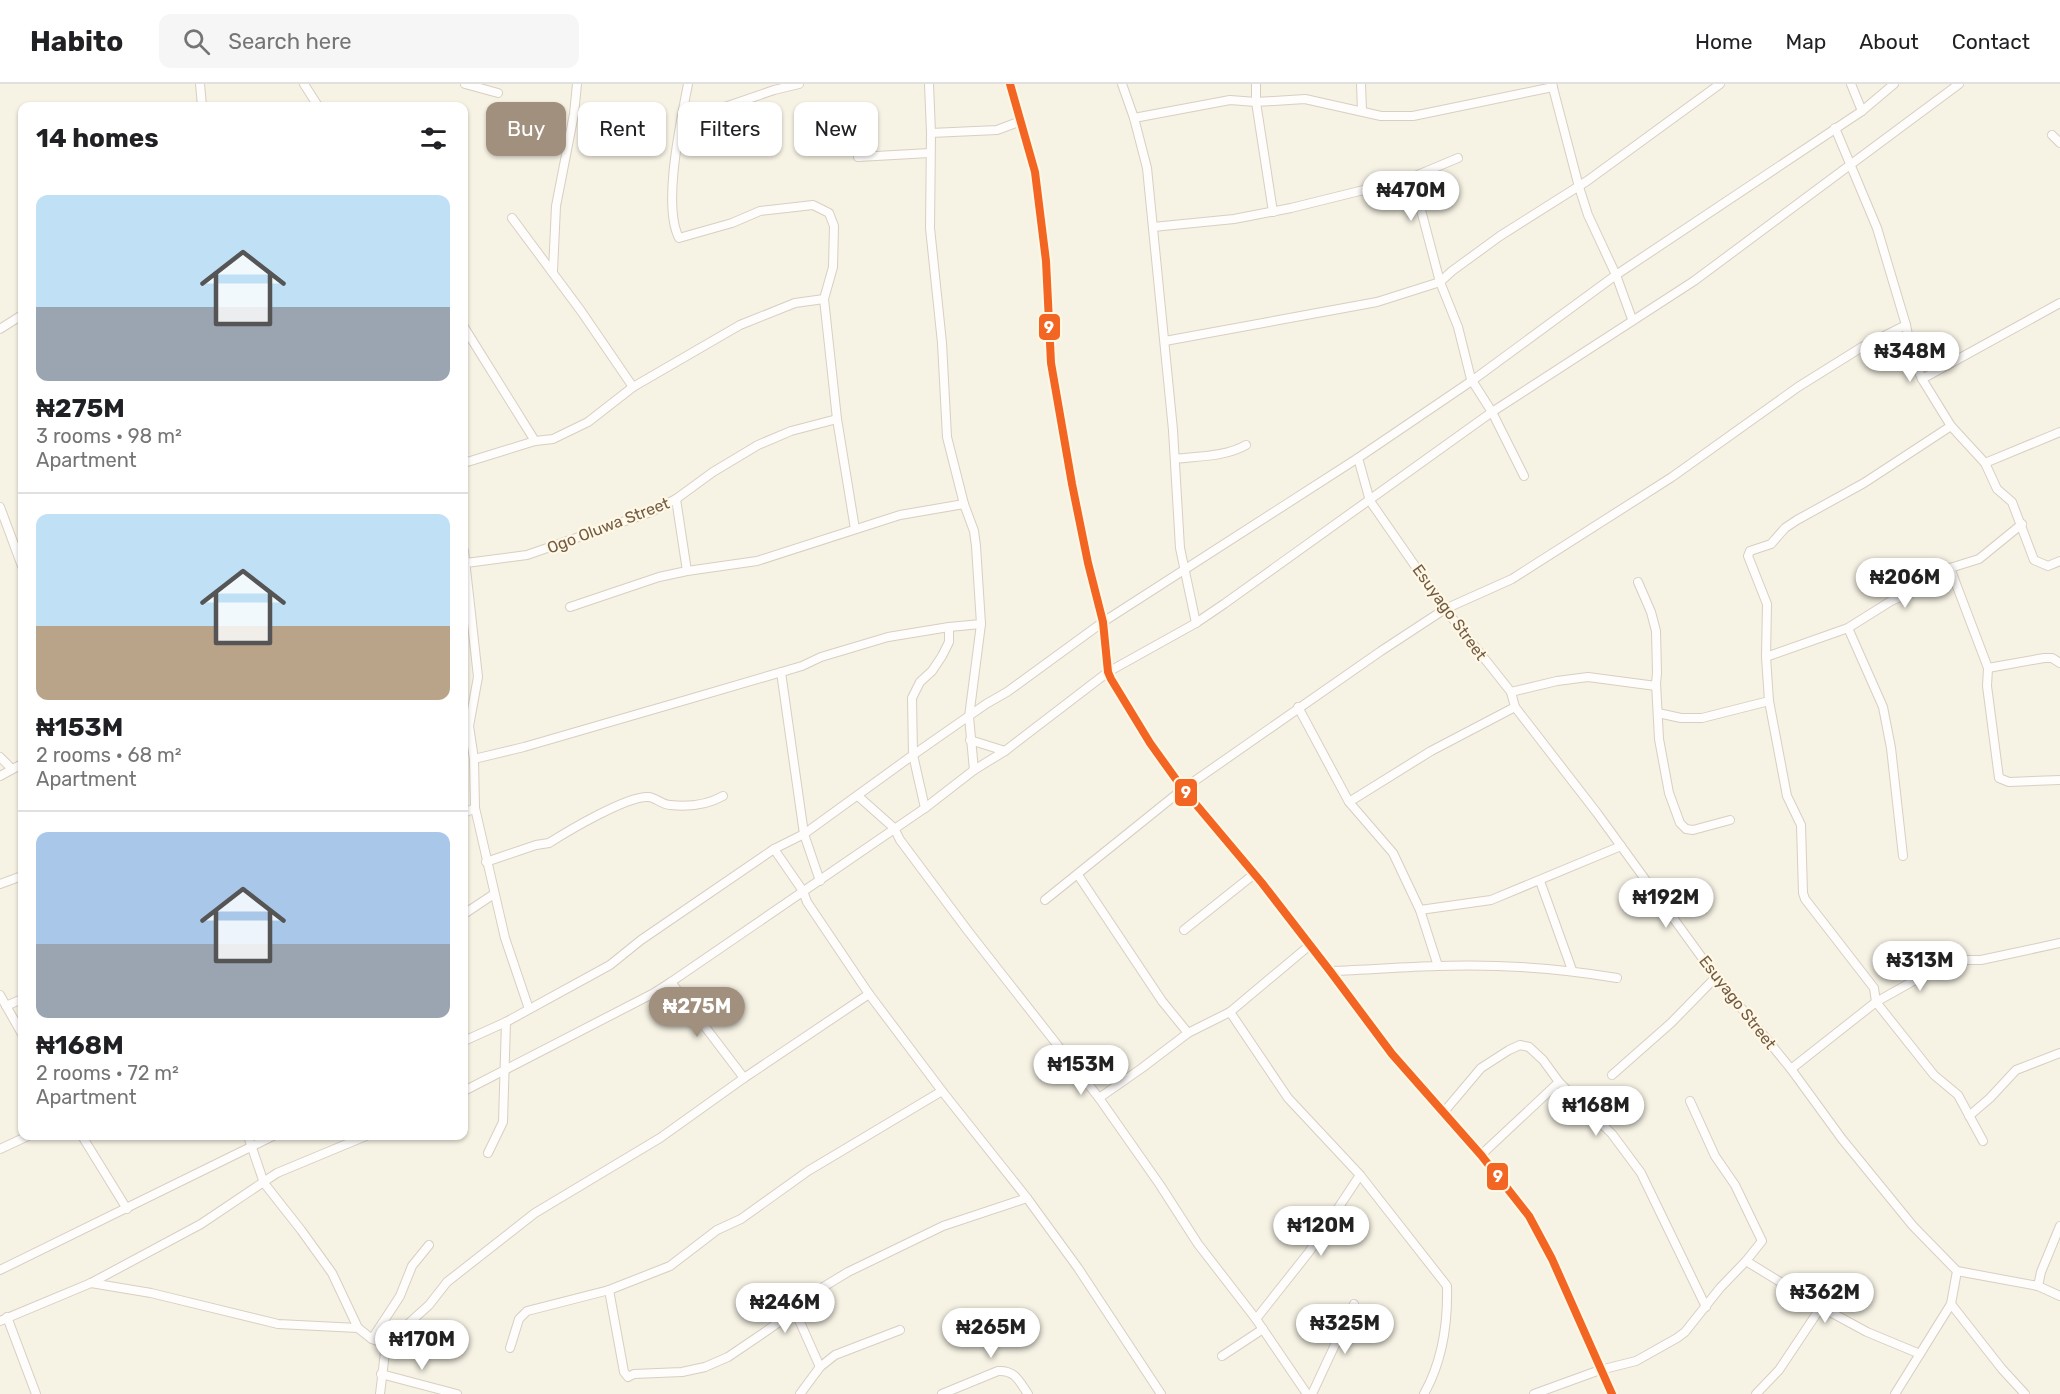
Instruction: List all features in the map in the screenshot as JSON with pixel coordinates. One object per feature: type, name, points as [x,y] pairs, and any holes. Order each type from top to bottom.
[{"type":"street","points":[[200,84],[202,102]]},
{"type":"street","points":[[304,84],[315,102]]},
{"type":"street","points":[[465,84],[498,93]]},
{"type":"street","points":[[553,271],[556,206],[574,114],[577,84]]},
{"type":"street","points":[[685,102],[688,84]]},
{"type":"street","points":[[739,102],[799,84]]},
{"type":"street","points":[[929,84],[930,228],[942,343],[946,438],[974,531],[976,546],[981,624],[969,717],[974,770]]},
{"type":"street","points":[[1010,84],[1035,172],[1046,261],[1051,363],[1072,484],[1103,622],[1108,672],[1150,743],[1183,789],[1310,945],[1392,1054],[1481,1155],[1529,1216],[1561,1279],[1612,1394]]},
{"type":"street","points":[[1122,84],[1144,154],[1165,341],[1180,548],[1196,623]]},
{"type":"street","points":[[1256,84],[1256,102],[1273,212]]},
{"type":"street","points":[[1361,84],[1362,111]]},
{"type":"street","points":[[1165,341],[1377,302],[1440,282],[1500,236],[1579,187],[1720,84]]},
{"type":"street","points":[[1851,84],[1862,111]]},
{"type":"street","points":[[468,1039],[506,1022],[610,965],[641,940],[774,849],[804,834],[1103,622],[1358,458],[1473,380],[1616,275],[1862,111],[1894,84]]},
{"type":"street","points":[[468,1089],[654,993],[671,982],[925,808],[974,770],[1005,752],[1108,672],[1196,623],[1492,412],[1632,319],[1694,281],[1959,84]]},
{"type":"street","points":[[1134,118],[1230,100],[1256,102],[1277,99],[1305,99],[1381,116],[1413,116],[1547,86],[1588,215],[1616,275],[1632,319]]},
{"type":"street","points":[[931,133],[998,130],[1021,121]]},
{"type":"street","points":[[1835,128],[1877,228],[1906,325],[1912,355],[1922,379],[1951,426],[1985,463],[1993,483],[2012,502],[2034,560],[2048,566],[2060,561]]},
{"type":"street","points":[[2052,135],[2060,143]]},
{"type":"street","points":[[678,147],[672,198],[674,228],[679,238],[732,223],[760,211],[813,204],[829,213],[834,226],[832,267],[824,299],[837,419],[855,529]]},
{"type":"street","points":[[878,155],[930,153]]},
{"type":"street","points":[[1153,227],[1234,219],[1303,206],[1408,179],[1458,158]]},
{"type":"street","points":[[1408,179],[1421,210],[1440,282],[1458,327],[1471,379],[1492,412],[1524,476]]},
{"type":"street","points":[[512,219],[553,271],[633,387]]},
{"type":"street","points":[[468,462],[535,441],[553,439],[588,422],[633,387],[740,325],[795,303],[824,299]]},
{"type":"street","points":[[1922,379],[2060,303]]},
{"type":"street","points":[[0,329],[18,318]]},
{"type":"street","points":[[1044,900],[1183,789],[1298,707],[1446,609],[1512,579],[1672,477],[1798,387],[1862,347],[1906,325]]},
{"type":"street","points":[[468,333],[535,441]]},
{"type":"street","name":"Ogo Oluwa Street","points":[[468,563],[536,553],[631,520],[676,499],[713,471],[758,445],[790,431],[837,419]]},
{"type":"street","points":[[1951,426],[1864,483],[1797,519],[1785,528],[1771,544],[1750,550],[1748,556],[1767,604],[1766,657],[1769,701],[1787,796],[1801,825],[1805,899],[1874,988],[1876,1002],[1934,1075],[1958,1095],[1983,1141]]},
{"type":"street","points":[[1985,463],[2060,432]]},
{"type":"street","points":[[1175,459],[1227,452],[1246,445]]},
{"type":"street","name":"Esuyago Street","points":[[1358,458],[1370,501],[1446,609],[1511,692],[1515,707],[1716,976],[1791,1069],[1842,1139],[1913,1226],[1957,1271]]},
{"type":"street","points":[[676,499],[687,571]]},
{"type":"street","points":[[570,607],[659,577],[772,558],[900,515],[964,504]]},
{"type":"street","points":[[0,507],[18,555]]},
{"type":"street","points":[[1766,657],[1848,628],[1891,601],[1920,589],[1950,568],[1979,559],[2022,524]]},
{"type":"street","points":[[1950,568],[1988,668],[1988,686],[2000,778],[2009,782],[2060,780]]},
{"type":"street","points":[[468,582],[478,677],[470,726],[474,759],[475,808],[494,894],[529,1009]]},
{"type":"street","points":[[1638,582],[1654,621],[1659,739],[1669,793],[1680,823],[1686,829],[1693,830],[1730,820]]},
{"type":"street","points":[[474,759],[524,747],[802,666],[821,657],[888,638],[981,624]]},
{"type":"street","points":[[925,808],[914,755],[912,698],[920,682],[942,656],[949,642],[949,627]]},
{"type":"street","points":[[1848,628],[1883,707],[1891,748],[1904,856]]},
{"type":"street","points":[[1988,668],[2044,658],[2052,658],[2060,663]]},
{"type":"street","points":[[781,672],[804,834],[820,881]]},
{"type":"street","points":[[1511,692],[1557,681],[1588,677],[1656,686]]},
{"type":"street","points":[[1658,713],[1681,718],[1695,718],[1769,701]]},
{"type":"street","points":[[1298,707],[1349,802],[1393,854],[1420,909],[1438,966]]},
{"type":"street","points":[[1349,802],[1431,751],[1515,707]]},
{"type":"street","points":[[970,740],[1005,752]]},
{"type":"street","points":[[0,757],[12,769]]},
{"type":"street","points":[[0,776],[18,766]]},
{"type":"street","points":[[486,862],[536,845],[549,843],[625,803],[648,797],[668,805],[688,807],[723,796]]},
{"type":"street","points":[[858,796],[894,828],[900,840],[968,931],[1099,1098],[1207,1256],[1256,1319],[1307,1394]]},
{"type":"street","points":[[468,811],[475,808]]},
{"type":"street","points":[[1420,909],[1491,900],[1620,846]]},
{"type":"street","points":[[774,849],[869,994],[1027,1198],[1078,1268],[1161,1394]]},
{"type":"street","points":[[1078,875],[1162,1001],[1188,1033]]},
{"type":"street","points":[[1184,930],[1253,875]]},
{"type":"street","points":[[0,884],[18,877]]},
{"type":"street","points":[[1540,881],[1572,970]]},
{"type":"street","points":[[468,911],[494,894]]},
{"type":"street","points":[[1791,1069],[1876,1002],[1933,970],[1964,960],[1981,960],[2060,943]]},
{"type":"street","points":[[1099,1098],[1188,1033],[1230,1012],[1310,945]]},
{"type":"street","points":[[1330,971],[1438,966],[1572,970],[1617,978]]},
{"type":"street","points":[[1612,1075],[1671,1023],[1716,976]]},
{"type":"street","points":[[671,982],[744,1078]]},
{"type":"street","points":[[380,1394],[386,1344],[429,1305],[447,1282],[536,1213],[660,1138],[869,994]]},
{"type":"street","points":[[0,995],[18,1027]]},
{"type":"street","points":[[6,1006],[18,1001]]},
{"type":"street","points":[[1230,1012],[1288,1098],[1360,1176],[1447,1286],[1441,1352],[1432,1380],[1424,1394]]},
{"type":"street","points":[[488,1153],[502,1122],[506,1022]]},
{"type":"street","points":[[1443,1113],[1481,1068],[1520,1045],[1529,1047],[1543,1060],[1559,1082],[1612,1134],[1641,1173],[1706,1307]]},
{"type":"street","points":[[1969,1116],[1990,1098],[2016,1070],[2060,1053]]},
{"type":"street","points":[[1481,1155],[1559,1082]]},
{"type":"street","points":[[510,1348],[519,1319],[527,1311],[609,1290],[670,1266],[717,1230],[741,1219],[808,1171],[942,1091]]},
{"type":"street","points":[[1534,1394],[1600,1370],[1636,1361],[1667,1344],[1684,1332],[1762,1241],[1736,1185],[1715,1156],[1690,1101]]},
{"type":"street","points":[[0,1149],[19,1140]]},
{"type":"street","points":[[85,1140],[128,1209]]},
{"type":"street","points":[[249,1140],[264,1183],[302,1230],[332,1273],[358,1328],[372,1339],[386,1344]]},
{"type":"street","points":[[0,1270],[265,1140]]},
{"type":"street","points":[[36,1394],[4,1319],[91,1283],[201,1224],[288,1168],[356,1140]]},
{"type":"street","points":[[1256,1319],[1309,1252],[1360,1176]]},
{"type":"street","points":[[609,1290],[624,1372],[628,1377],[634,1374],[682,1372],[705,1367],[728,1356],[795,1311],[820,1289],[848,1272],[943,1226],[1027,1198]]},
{"type":"street","points":[[2038,1286],[2041,1272],[2060,1226]]},
{"type":"street","points":[[372,1339],[400,1296],[412,1266],[429,1245]]},
{"type":"street","points":[[1746,1261],[1867,1332],[1920,1354]]},
{"type":"street","points":[[1895,1394],[1951,1304],[1957,1271],[2038,1286],[2060,1296]]},
{"type":"street","points":[[91,1283],[151,1293],[279,1324],[358,1328]]},
{"type":"street","points":[[1951,1304],[2001,1368],[2025,1394]]},
{"type":"street","points":[[1312,1394],[1354,1305]]},
{"type":"street","points":[[1756,1394],[1779,1370],[1821,1307]]},
{"type":"street","points":[[795,1311],[820,1367]]},
{"type":"street","points":[[1222,1356],[1263,1329]]},
{"type":"street","points":[[800,1394],[820,1367],[835,1355],[900,1330]]},
{"type":"street","points":[[942,1394],[998,1371],[1007,1370],[1015,1376],[1028,1394]]},
{"type":"street","points":[[381,1374],[457,1394]]},
{"type":"transit line","name":"9","points":[[1010,84],[1035,172],[1046,261],[1051,363],[1072,484],[1103,622],[1108,672],[1111,679],[1150,743],[1183,789],[1262,883],[1392,1054],[1481,1155],[1529,1216],[1552,1259],[1612,1394]]}]
